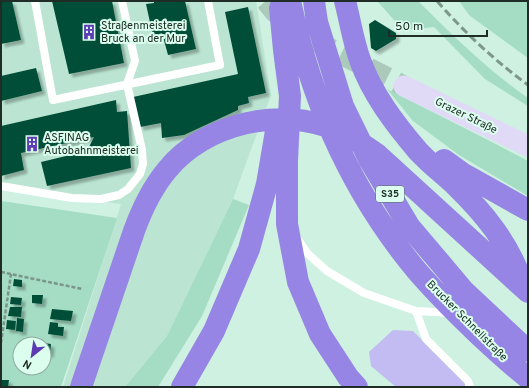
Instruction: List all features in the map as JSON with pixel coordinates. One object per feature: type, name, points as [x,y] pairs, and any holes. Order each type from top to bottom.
[{"type":"highway","points":[[279,1],[290,96],[287,162],[287,224],[298,282],[320,334],[348,377],[357,387]]},
{"type":"highway","name":"Brucker Schnellstraße","points":[[290,1],[307,70],[322,111],[339,150],[366,200],[416,270],[456,313],[511,365],[528,378]]},
{"type":"highway","name":"Brucker Schnellstraße","points":[[314,1],[318,22],[343,106],[369,159],[409,226],[464,291],[528,351]]},
{"type":"highway","points":[[345,1],[360,60],[374,91],[393,120],[419,152],[455,184],[489,221],[505,244],[518,269],[528,298]]},
{"type":"highway","points":[[182,387],[214,331],[249,249],[267,184],[281,104],[284,50]]},
{"type":"highway","points":[[81,387],[134,231],[144,206],[168,169],[183,154],[216,133],[251,122],[281,119],[316,123],[335,129],[356,140],[378,155],[528,292]]},
{"type":"highway","points":[[393,120],[424,146],[462,173],[528,210]]},
{"type":"street","name":"Grazer Straße","points":[[404,86],[528,146]]},
{"type":"lane","points":[[35,1],[53,100],[220,65],[208,1]]},
{"type":"lane","points":[[1,186],[72,198],[101,199],[119,196],[128,189],[140,174],[143,164],[142,150],[127,84],[135,61],[122,1]]},
{"type":"lane","points":[[287,224],[308,254],[327,272],[364,293],[416,310],[456,313]]},
{"type":"lane","points":[[416,310],[426,339],[468,381],[470,387]]},
{"type":"path","points":[[1,272],[82,290]]},
{"type":"path","points":[[1,343],[11,274]]},
{"type":"shaded area","points":[[1,1],[256,1],[271,95],[233,199],[167,336],[125,387],[63,387],[121,204],[1,189]]},
{"type":"shaded area","points":[[377,1],[418,1],[485,64],[528,98],[528,106],[485,79],[434,27],[403,30]]},
{"type":"shaded area","points":[[459,1],[528,1],[528,58],[469,15]]},
{"type":"shaded area","points":[[387,89],[528,161],[528,196],[459,155],[413,121]]},
{"type":"shaded area","points":[[233,199],[249,205],[202,316],[158,387],[125,387],[167,336]]},
{"type":"shaded area","points":[[1,201],[117,218],[61,387],[1,387]]},
{"type":"shaded area","points":[[393,330],[413,331],[466,384],[464,387],[396,387],[371,366],[369,352]]},
{"type":"building","points":[[1,1],[12,1],[21,40],[1,44]]},
{"type":"building","name":"Straßenmeisterei Bruck an der Mur","points":[[52,1],[112,1],[124,63],[69,74]]},
{"type":"building","points":[[154,1],[185,1],[196,49],[168,55],[162,33],[153,36],[146,4],[154,3]]},
{"type":"building","points":[[248,7],[266,93],[248,97],[249,103],[238,106],[238,110],[184,135],[162,138],[161,123],[140,127],[133,97],[238,74],[225,12]]},
{"type":"building","points":[[375,20],[396,33],[396,39],[376,51],[371,48],[369,24]]},
{"type":"building","points":[[36,68],[42,91],[1,101],[1,76]]},
{"type":"building","name":"ASFINAG Autobahnmeisterei","points":[[116,100],[117,112],[127,111],[131,168],[47,186],[41,162],[87,151],[94,137],[21,153],[24,170],[1,176],[1,126]]},
{"type":"building","points":[[14,279],[22,280],[22,287],[13,286]]},
{"type":"building","points":[[32,295],[43,295],[42,304],[32,303]]},
{"type":"building","points":[[11,297],[22,298],[21,305],[10,304]]},
{"type":"building","points":[[10,307],[22,307],[21,317],[8,316]]},
{"type":"building","points":[[52,309],[73,311],[71,321],[50,319]]},
{"type":"building","points":[[17,318],[24,319],[23,332],[16,331]]},
{"type":"building","points":[[7,320],[16,321],[15,330],[6,329]]},
{"type":"building","points":[[50,322],[58,323],[58,327],[64,327],[63,336],[48,334]]},
{"type":"building","points":[[1,380],[9,380],[8,387],[1,387]]},
{"type":"tunnel","points":[[266,1],[290,26],[309,38],[404,86]]},
{"type":"railway","points":[[437,1],[480,45],[503,66],[528,85]]},
{"type":"place","name":"Straßenmeisterei Bruck an der Mur","points":[[89,32]]},
{"type":"place","name":"ASFINAG Autobahnmeisterei","points":[[32,144]]}]
